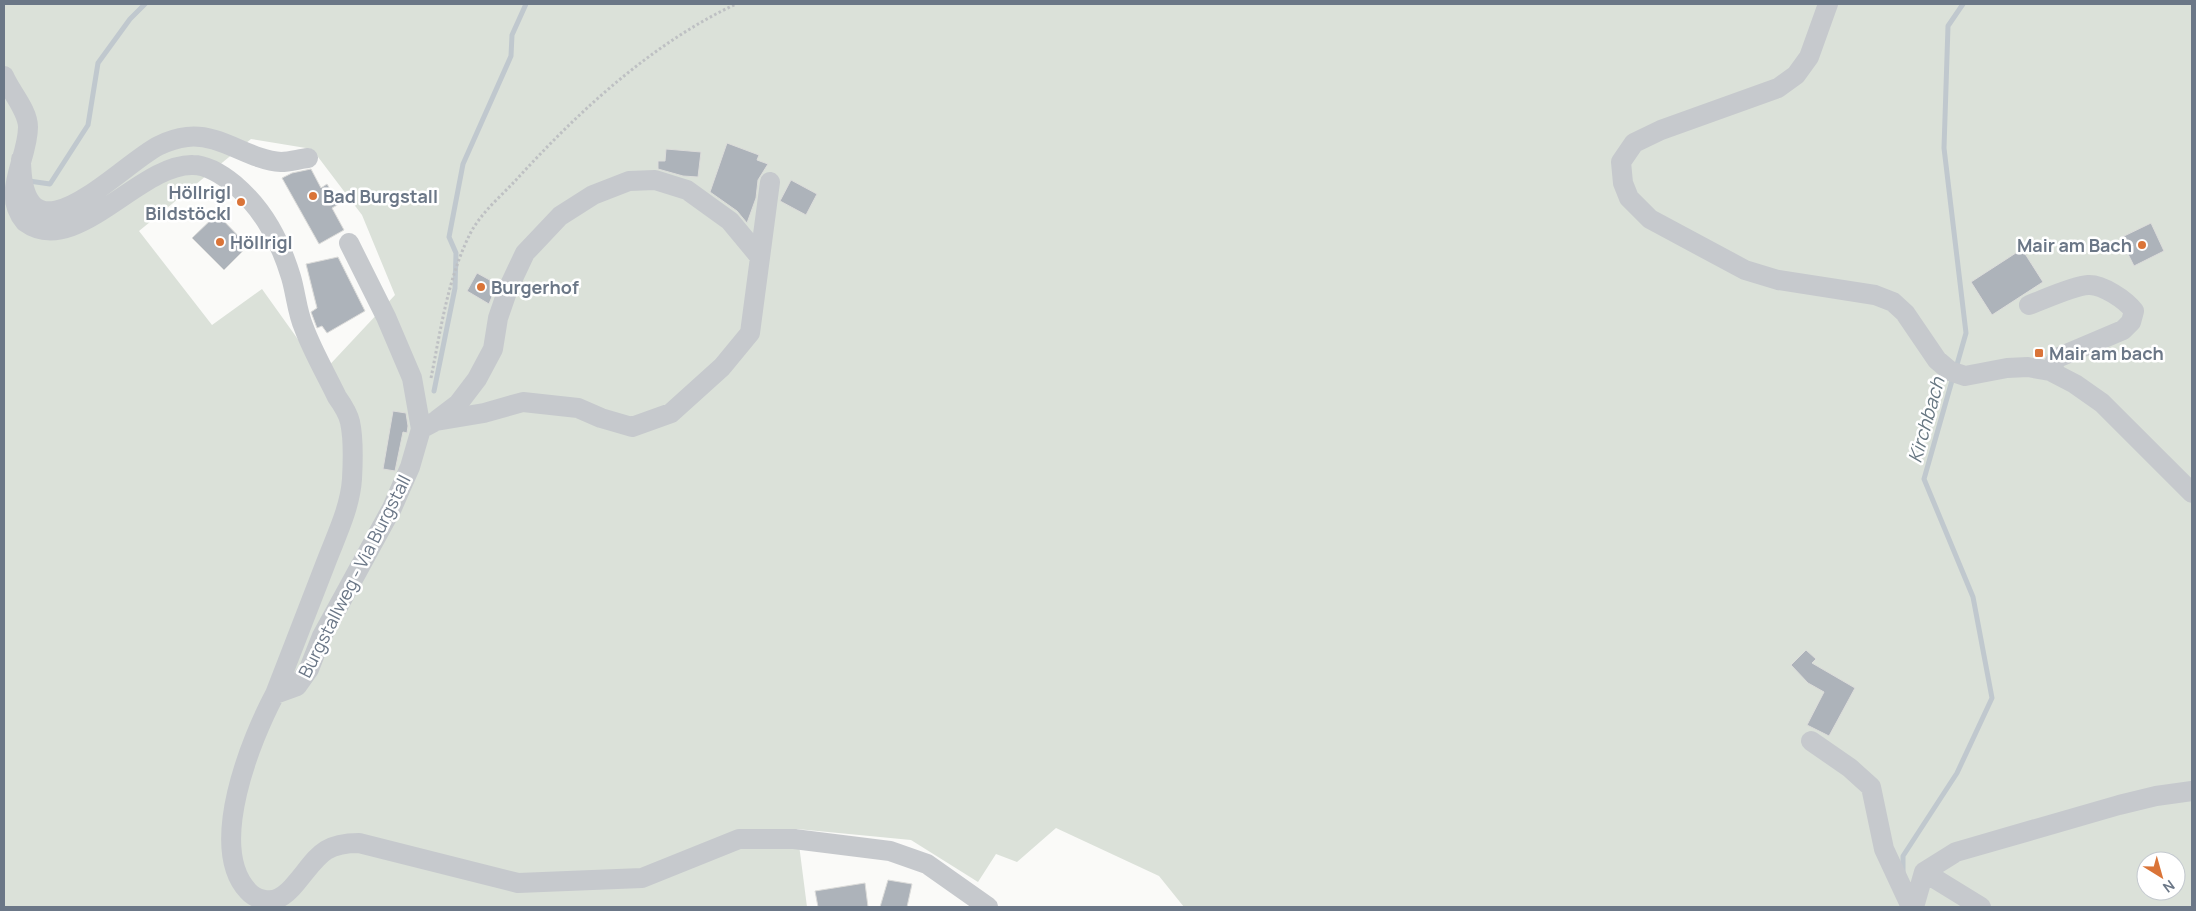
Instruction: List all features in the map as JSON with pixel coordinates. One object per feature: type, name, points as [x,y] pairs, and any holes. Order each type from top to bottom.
[{"type":"street","points":[[1828,4],[1809,57],[1796,75],[1778,88],[1660,130],[1634,143],[1621,162],[1624,183],[1629,198],[1650,219],[1745,270],[1778,280],[1875,294],[1892,302],[1906,313],[1937,360],[1950,371],[1965,376],[2007,368],[2028,367],[2050,371],[2075,384],[2102,403],[2192,493]]},
{"type":"street","name":"Burgstallweg - Via Burgstall","points":[[4,76],[28,124],[27,138],[8,192],[15,212],[33,227],[45,230],[63,229],[81,222],[153,177],[178,167],[193,165],[226,177],[246,195],[276,237],[290,277],[303,327],[350,420],[352,482],[342,521],[275,694],[262,719],[236,799],[230,847],[235,870],[245,888],[254,898],[268,900],[279,898],[292,888],[322,852],[340,843],[359,843],[518,883],[642,878],[739,839],[794,839],[890,851],[927,864],[988,907]]},
{"type":"street","points":[[17,164],[22,184],[30,200],[40,209],[52,211],[65,210],[81,202],[158,146],[184,138],[198,136],[218,140],[264,158],[282,162],[308,158]]},
{"type":"street","points":[[428,425],[458,404],[481,372],[493,349],[498,318],[508,289],[525,253],[560,216],[593,195],[629,181],[655,180],[687,190],[730,221],[759,256]]},
{"type":"street","points":[[428,425],[484,413],[523,402],[578,408],[601,418],[632,427],[672,413],[722,367],[750,333],[770,182]]},
{"type":"street","points":[[349,242],[386,317],[412,378],[428,425]]},
{"type":"street","points":[[2029,305],[2089,285],[2116,294],[2128,302],[2134,311],[2131,322],[2123,330],[2057,358],[2050,371]]},
{"type":"street","name":"Burgstallweg - Via Burgstall","points":[[275,694],[297,686],[309,669],[322,636],[392,508],[428,425]]},
{"type":"street","points":[[1811,741],[1850,768],[1871,787],[1884,849],[1912,907]]},
{"type":"street","points":[[1912,907],[1924,872],[1956,852],[2119,805],[2156,796],[2192,791]]},
{"type":"street","points":[[1924,872],[1981,907]]},
{"type":"path","points":[[430,381],[454,275],[472,232],[480,220],[551,141],[588,106],[670,41],[700,21],[736,4]]},
{"type":"shaded area","points":[[4,4],[2192,4],[2192,907],[1184,907],[1159,876],[1056,828],[1017,862],[996,854],[978,882],[911,840],[797,829],[807,907],[4,907]],"holes":[[[251,139],[312,149],[362,215],[395,295],[322,373],[262,289],[212,325],[139,231]]]},
{"type":"building","points":[[727,143],[759,155],[757,160],[768,164],[758,180],[756,198],[747,223],[737,211],[710,192]]},
{"type":"building","points":[[666,149],[701,152],[698,177],[683,176],[658,169],[658,161],[665,161]]},
{"type":"building","name":"Bad Burgstall","points":[[311,169],[321,188],[327,184],[339,204],[332,208],[344,230],[319,244],[282,178],[292,173]]},
{"type":"building","points":[[791,180],[817,194],[806,215],[780,201]]},
{"type":"building","name":"Höllrigl","points":[[217,214],[248,246],[224,270],[192,238]]},
{"type":"building","name":"Mair am Bach","points":[[2151,223],[2164,251],[2134,266],[2120,238]]},
{"type":"building","points":[[2022,249],[2043,282],[1992,315],[1971,282]]},
{"type":"building","points":[[338,257],[365,311],[327,333],[322,326],[317,328],[311,312],[317,308],[306,264]]},
{"type":"building","name":"Burgerhof","points":[[477,273],[497,284],[489,304],[467,291]]},
{"type":"building","points":[[393,411],[406,413],[408,426],[407,433],[403,432],[395,471],[383,469]]},
{"type":"building","points":[[1806,650],[1816,659],[1812,663],[1855,688],[1829,736],[1807,725],[1824,692],[1808,683],[1791,665]]},
{"type":"building","points":[[888,880],[912,884],[907,907],[880,907]]},
{"type":"building","points":[[865,883],[868,907],[818,907],[815,891]]},
{"type":"waterway","points":[[29,181],[50,184],[88,125],[98,63],[130,19],[145,4]]},
{"type":"waterway","points":[[434,391],[455,288],[456,253],[449,237],[463,164],[511,56],[512,35],[526,4]]},
{"type":"waterway","name":"Kirchbach","points":[[1956,368],[1966,333],[1944,148],[1948,26],[1963,4]]},
{"type":"waterway","name":"Kirchbach","points":[[1903,872],[1903,856],[1957,773],[1992,698],[1973,597],[1924,479],[1953,377]]},
{"type":"place","name":"Bad Burgstall","points":[[313,196]]},
{"type":"place","name":"Höllrigl Bildstöckl","points":[[241,202]]},
{"type":"place","name":"Höllrigl","points":[[220,242]]},
{"type":"place","name":"Mair am Bach","points":[[2142,245]]},
{"type":"place","name":"Burgerhof","points":[[481,287]]},
{"type":"place","name":"Mair am bach","points":[[2039,353]]}]
